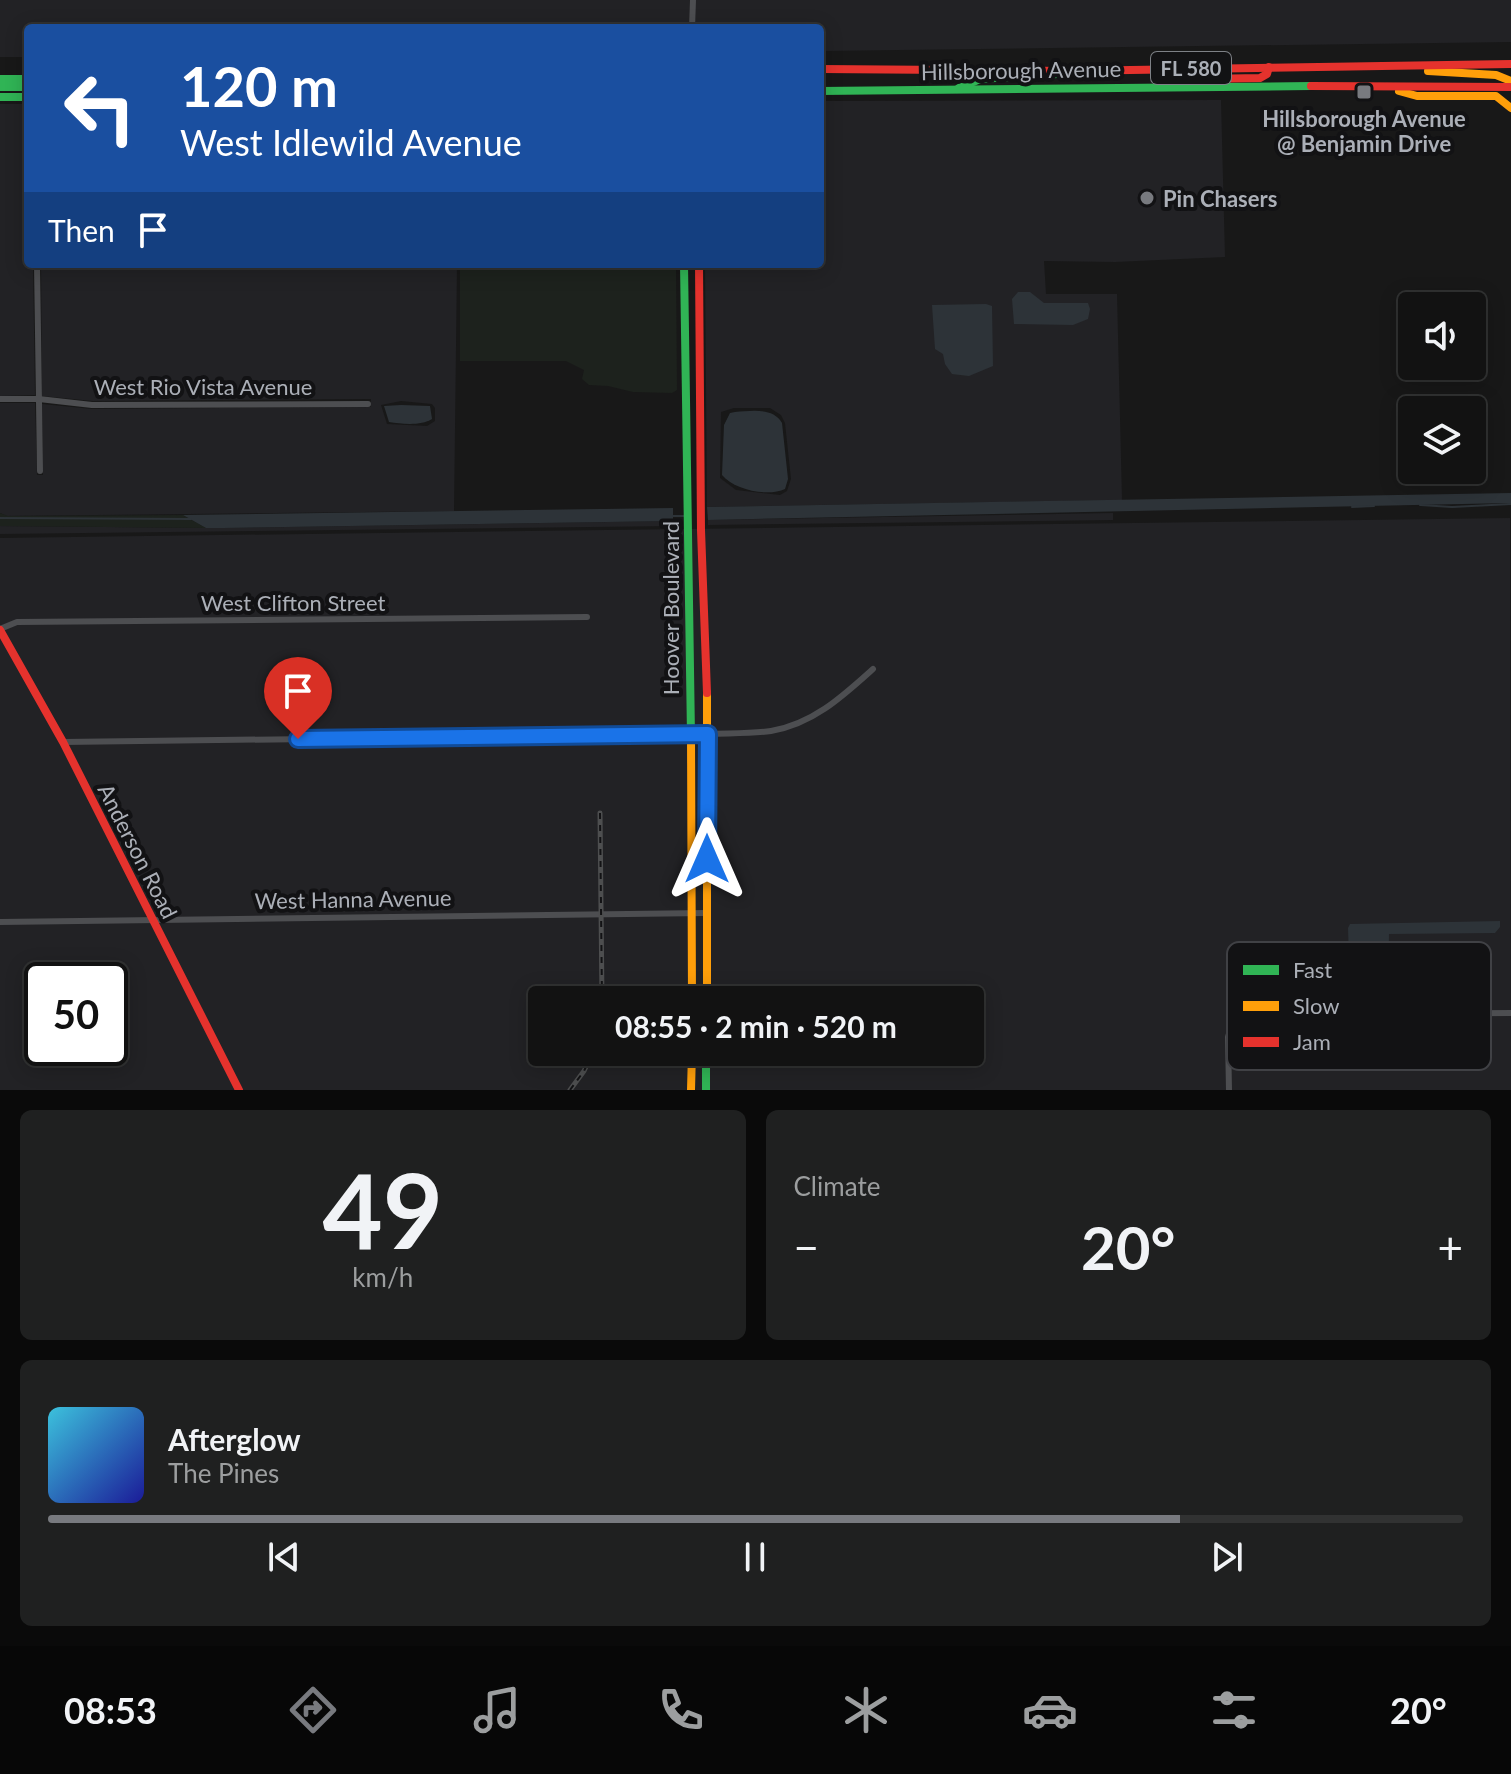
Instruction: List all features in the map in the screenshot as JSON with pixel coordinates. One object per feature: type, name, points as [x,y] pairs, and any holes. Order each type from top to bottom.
[{"type":"main road","name":"Hillsborough Avenue","points":[[824,69],[1068,71],[1511,64]]},
{"type":"main road","points":[[1325,66],[1496,75],[1511,84]]},
{"type":"main road","points":[[1172,86],[1185,80],[1260,78],[1267,74],[1269,67]]},
{"type":"main road","points":[[958,88],[971,80],[1042,77],[1068,71]]},
{"type":"main road","points":[[0,79],[24,79]]},
{"type":"main road","name":"Hillsborough Avenue","points":[[824,91],[1511,84]]},
{"type":"main road","points":[[0,87],[24,87]]},
{"type":"main road","points":[[1384,87],[1417,96],[1496,96],[1511,108]]},
{"type":"main road","points":[[0,97],[24,97]]},
{"type":"main road","name":"Hoover Boulevard","points":[[684,268],[693,832],[692,986]]},
{"type":"main road","name":"Hoover Boulevard","points":[[699,268],[701,530],[708,734],[707,986]]},
{"type":"main road","name":"Anderson Road","points":[[0,630],[63,742],[239,1090]]},
{"type":"main road","points":[[691,1090],[692,1066]]},
{"type":"main road","points":[[706,1066],[706,1090]]},
{"type":"street","points":[[692,24],[693,0]]},
{"type":"street","points":[[37,268],[40,471]]},
{"type":"street","name":"West Rio Vista Avenue","points":[[0,399],[104,405],[368,404]]},
{"type":"street","name":"West Clifton Street","points":[[0,630],[17,622],[587,617]]},
{"type":"street","points":[[63,742],[771,731],[798,723],[833,705],[873,669]]},
{"type":"street","name":"West Hanna Avenue","points":[[0,922],[707,913]]},
{"type":"street","points":[[1491,1013],[1511,1013]]},
{"type":"street","points":[[1229,1070],[1229,1090]]},
{"type":"shaded area","points":[[0,0],[1511,0],[1511,42],[824,51],[824,24],[24,24],[24,57],[0,57]]},
{"type":"shaded area","points":[[1221,100],[1225,257],[1115,262],[1044,261],[1046,294],[1117,294],[1122,500],[707,507],[705,268],[824,268],[824,101]],"holes":[[[734,408],[770,408],[781,415],[785,423],[791,479],[787,491],[780,495],[736,490],[720,478],[721,412]]]},
{"type":"shaded area","points":[[0,104],[24,104],[24,268],[33,268],[35,395],[0,396]]},
{"type":"shaded area","points":[[41,268],[457,268],[454,511],[7,516],[0,513],[0,403],[35,403],[37,475],[43,475],[42,404],[92,409],[371,407],[371,399],[93,401],[42,396]],"holes":[[[401,401],[432,404],[435,421],[427,426],[387,424],[381,405]]]},
{"type":"shaded area","points":[[460,268],[676,268],[677,390],[672,393],[633,392],[589,385],[582,379],[584,370],[566,361],[460,361]]},
{"type":"shaded area","points":[[1018,292],[1030,292],[1044,303],[1088,303],[1088,319],[1073,325],[1014,324],[1012,299]]},
{"type":"shaded area","points":[[932,305],[992,306],[993,366],[969,376],[952,374],[943,354],[935,349]]},
{"type":"shaded area","points":[[384,406],[430,406],[432,419],[417,424],[389,422]]},
{"type":"shaded area","points":[[755,411],[773,414],[782,423],[788,479],[785,489],[752,491],[735,485],[722,475],[724,425],[730,413]]},
{"type":"shaded area","points":[[1511,493],[1511,503],[708,520],[707,507]]},
{"type":"shaded area","points":[[673,508],[673,521],[223,528],[206,528],[183,515]]},
{"type":"shaded area","points":[[0,513],[8,516],[183,515],[206,528],[0,526]]},
{"type":"shaded area","points":[[1113,513],[1113,520],[708,525],[708,520]]},
{"type":"shaded area","points":[[1510,518],[1511,1090],[0,1090],[0,538]]},
{"type":"shaded area","points":[[673,521],[673,526],[0,534],[0,526],[223,528]]},
{"type":"shaded area","points":[[1500,921],[1500,927],[1495,933],[1389,934],[1389,942],[1348,942],[1350,924]]},
{"type":"waterway","points":[[1420,505],[1511,504]]},
{"type":"waterway","points":[[1352,507],[1374,506]]},
{"type":"waterway","points":[[673,516],[686,516]]},
{"type":"waterway","points":[[0,518],[191,519]]},
{"type":"railway","points":[[600,813],[602,986]]},
{"type":"railway","points":[[570,1090],[586,1066]]},
{"type":"traffic: fast","points":[[959,88],[980,79],[1057,74]]},
{"type":"traffic: fast","points":[[0,79],[24,79]]},
{"type":"traffic: fast","points":[[824,91],[1311,86]]},
{"type":"traffic: fast","points":[[0,87],[24,87]]},
{"type":"traffic: fast","points":[[0,97],[24,97]]},
{"type":"traffic: fast","points":[[684,268],[691,736]]},
{"type":"traffic: fast","points":[[706,1066],[706,1090]]},
{"type":"traffic: slow","points":[[1428,71],[1496,75],[1511,81]]},
{"type":"traffic: slow","points":[[1399,91],[1417,96],[1496,96],[1511,108]]},
{"type":"traffic: slow","points":[[707,693],[707,986]]},
{"type":"traffic: slow","points":[[691,736],[692,986]]},
{"type":"traffic: slow","points":[[691,1090],[692,1066]]},
{"type":"traffic: jam","points":[[824,69],[1068,71],[1511,64]]},
{"type":"traffic: jam","points":[[1202,79],[1260,78],[1267,74],[1269,67]]},
{"type":"traffic: jam","points":[[1311,86],[1511,87]]},
{"type":"traffic: jam","points":[[699,268],[701,530],[707,693]]},
{"type":"traffic: jam","points":[[0,630],[63,742],[239,1090]]},
{"type":"place","name":"Hillsborough Avenue @ Benjamin Drive","points":[[1364,92]]},
{"type":"place","name":"Pin Chasers","points":[[1147,198]]},
{"type":"route","points":[[298,739],[708,734],[707,859]]}]
